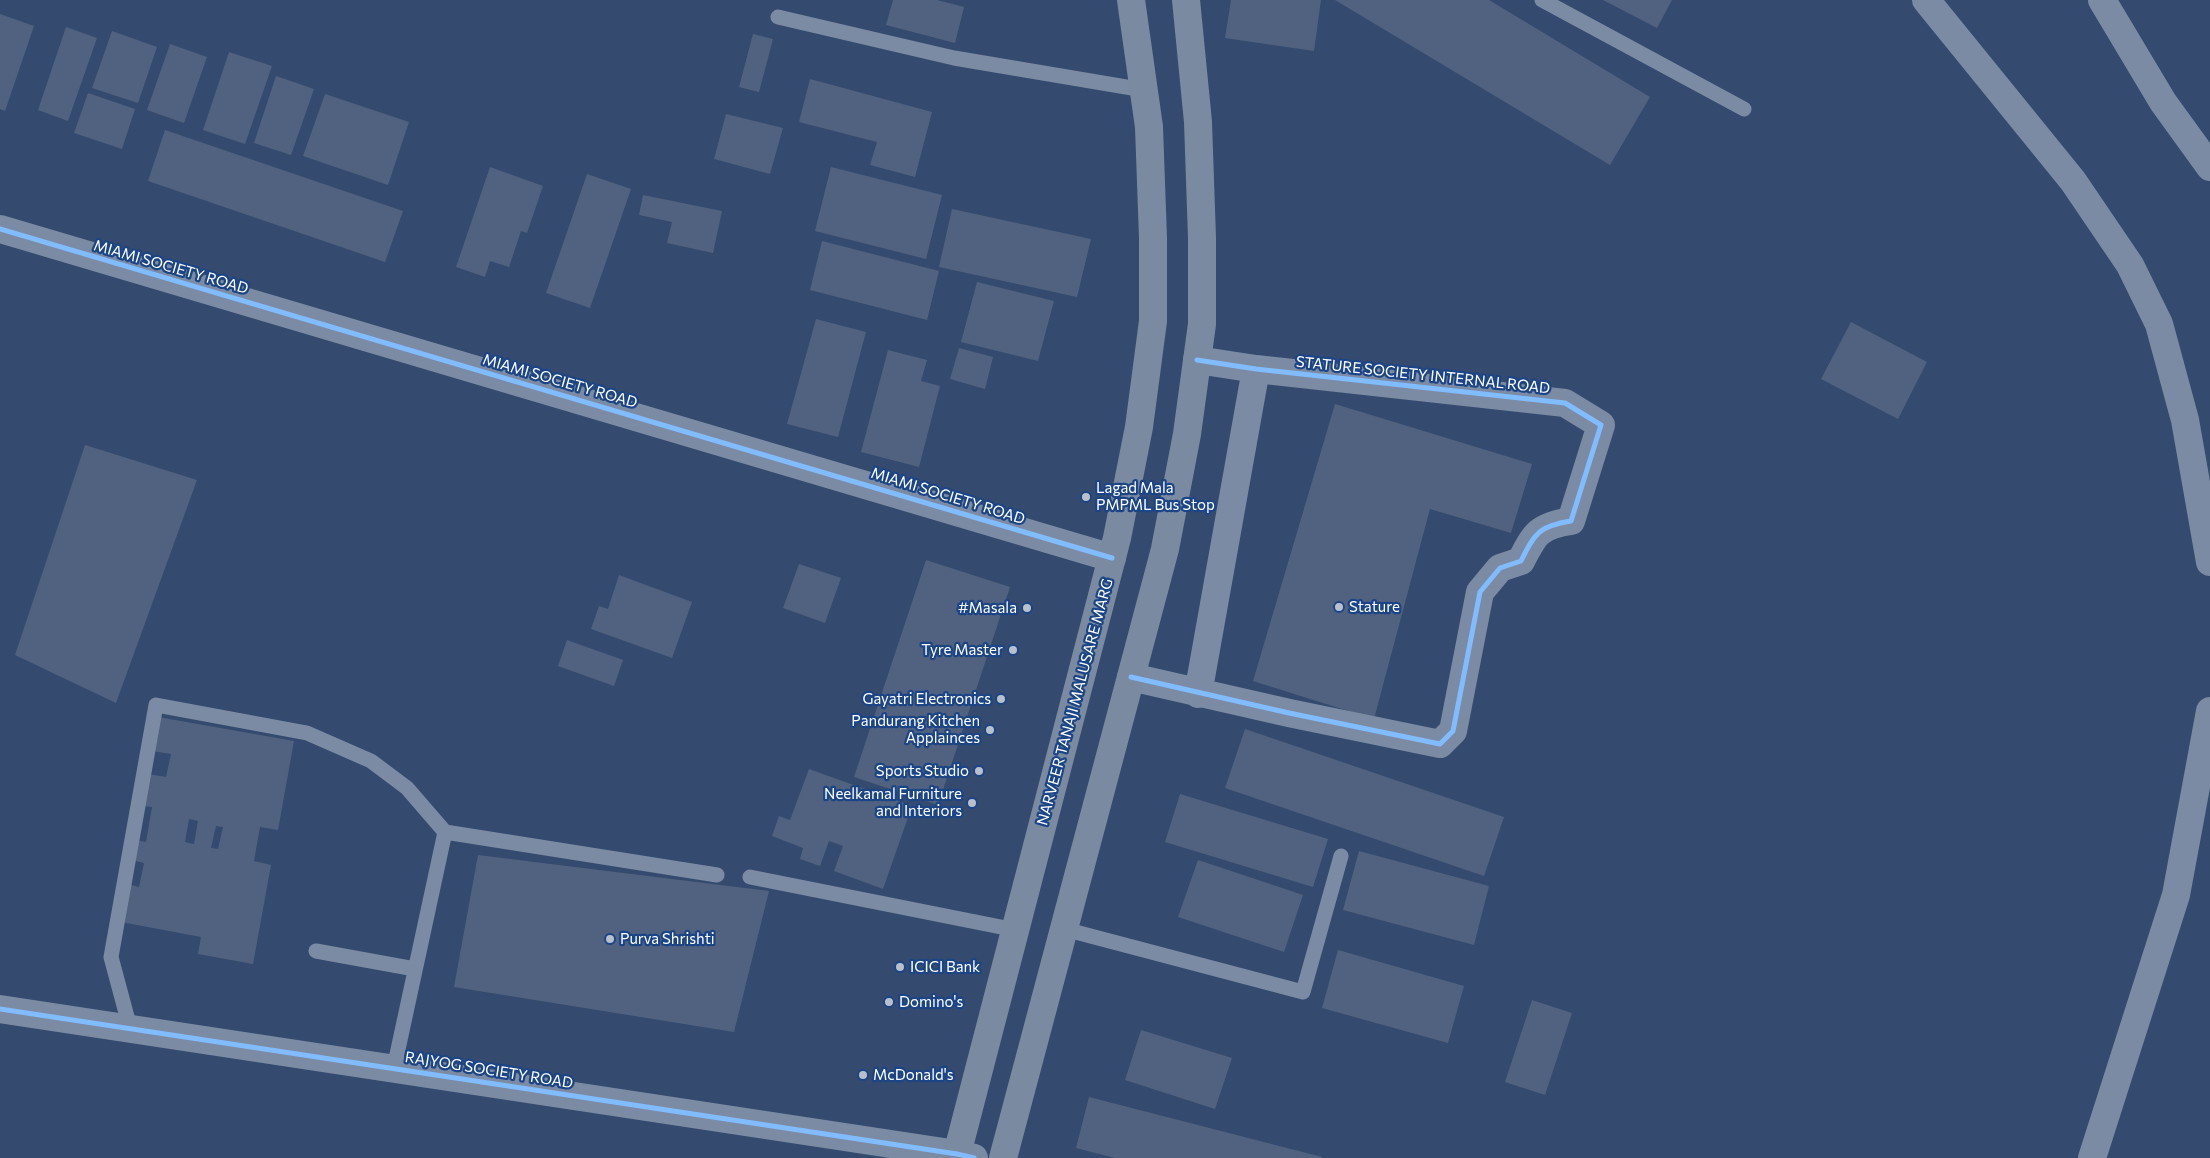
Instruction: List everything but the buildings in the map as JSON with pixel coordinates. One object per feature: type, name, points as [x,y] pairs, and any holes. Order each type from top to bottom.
[{"type":"main road","name":"NARVEER TANAJI MALUSARE MARG","points":[[962,1157],[1016,930],[1112,558],[1139,427],[1152,321],[1153,238],[1150,136],[1131,0]]},
{"type":"main road","points":[[1003,1158],[1165,549],[1187,434],[1202,324],[1202,238],[1198,122],[1186,0]]},
{"type":"street","points":[[1926,0],[2073,181],[2130,265],[2159,324],[2185,420],[2210,562]]},
{"type":"street","points":[[2102,0],[2163,102],[2210,168]]},
{"type":"street","name":"MIAMI SOCIETY ROAD","points":[[0,229],[1112,558]]},
{"type":"street","name":"STATURE SOCIETY INTERNAL ROAD","points":[[1131,677],[1198,694],[1440,744],[1453,731],[1480,592],[1500,568],[1521,561],[1532,538],[1550,524],[1572,521],[1601,425],[1565,403],[1256,369],[1197,360]]},
{"type":"street","points":[[1198,694],[1256,369]]},
{"type":"street","points":[[2092,1158],[2176,895],[2210,712]]},
{"type":"street","name":"RAJYOG SOCIETY ROAD","points":[[0,1008],[962,1157]]},
{"type":"lane","points":[[1542,0],[1744,109]]},
{"type":"lane","points":[[778,17],[954,58],[1144,90]]},
{"type":"lane","points":[[130,1028],[111,957],[156,705],[307,733],[371,761],[407,788],[445,832],[717,875]]},
{"type":"lane","points":[[394,1068],[445,832]]},
{"type":"lane","points":[[1064,929],[1303,992],[1341,856]]},
{"type":"lane","points":[[750,877],[1016,930]]},
{"type":"lane","points":[[316,951],[415,969]]},
{"type":"cycle path","points":[[0,229],[1112,558]]},
{"type":"cycle path","points":[[1131,677],[1289,713],[1440,744],[1453,731],[1480,592],[1500,568],[1521,561],[1539,532],[1552,525],[1571,521],[1601,425],[1565,403],[1256,369],[1197,360]]},
{"type":"cycle path","points":[[0,1009],[974,1158]]},
{"type":"place","name":"Lagad Mala PMPML Bus Stop","points":[[1086,497]]},
{"type":"place","name":"Stature","points":[[1339,607]]},
{"type":"place","name":"#Masala","points":[[1027,608]]},
{"type":"place","name":"Tyre Master","points":[[1013,650]]},
{"type":"place","name":"Gayatri Electronics","points":[[1001,699]]},
{"type":"place","name":"Pandurang Kitchen Applainces","points":[[990,730]]},
{"type":"place","name":"Sports Studio","points":[[979,771]]},
{"type":"place","name":"Neelkamal Furniture and Interiors","points":[[972,803]]},
{"type":"place","name":"Purva Shrishti","points":[[610,939]]},
{"type":"place","name":"ICICI Bank","points":[[900,967]]},
{"type":"place","name":"Domino's","points":[[889,1002]]},
{"type":"place","name":"McDonald's","points":[[863,1075]]}]
